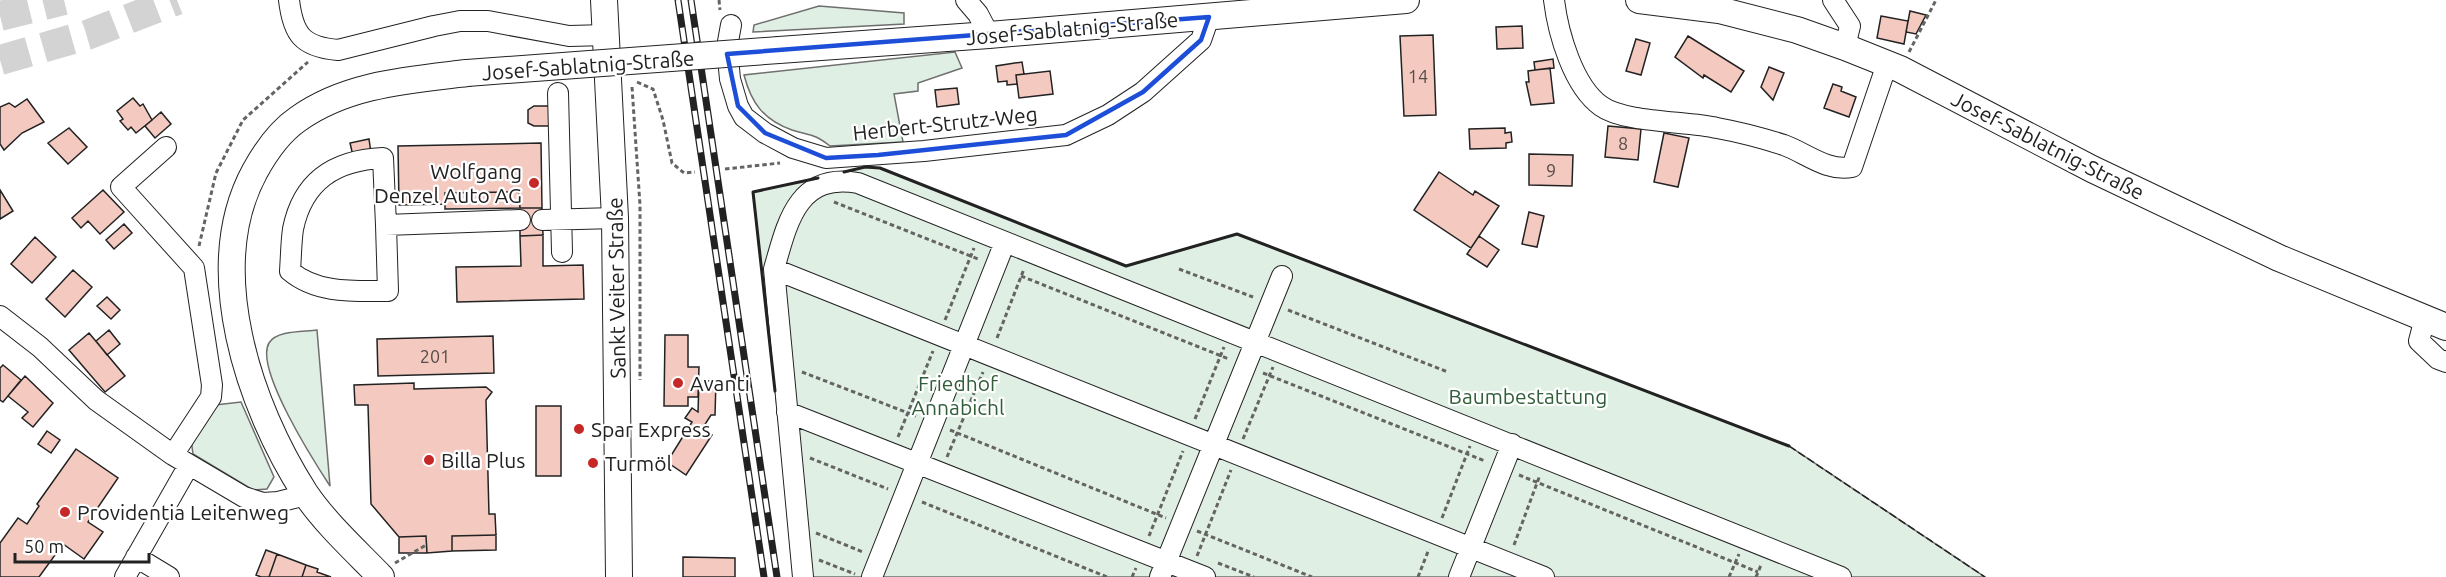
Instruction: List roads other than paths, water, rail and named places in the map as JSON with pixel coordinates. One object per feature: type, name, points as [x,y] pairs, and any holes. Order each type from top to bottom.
[{"type":"main road","name":"Sankt Veiter Straße","points":[[604,0],[615,218],[619,577]]},
{"type":"main road","name":"Josef-Sablatnig-Straße","points":[[386,573],[336,530],[306,495],[282,454],[263,414],[249,375],[237,323],[232,284],[232,247],[237,213],[262,157],[279,135],[298,119],[331,100],[360,89],[414,79],[467,74],[989,35],[1406,0]]},
{"type":"main road","name":"Josef-Sablatnig-Straße","points":[[1639,0],[1719,10],[1797,30],[1845,46],[1894,67],[2092,169],[2279,258],[2435,323]]},
{"type":"street","points":[[289,0],[296,33],[323,49],[338,50],[460,21],[488,21],[568,36],[607,35]]},
{"type":"street","points":[[966,0],[978,14],[989,35]]},
{"type":"street","points":[[1554,0],[1564,42],[1577,78],[1602,108],[1625,115],[1717,127],[1784,146],[1841,169],[1852,167],[1894,67]]},
{"type":"street","points":[[1833,0],[1850,26],[1845,46]]},
{"type":"street","name":"Herbert-Strutz-Weg","points":[[731,25],[727,47],[730,79],[738,106],[744,117],[765,134],[793,148],[826,158],[901,153],[1066,135],[1108,115],[1143,92],[1201,40],[1209,17]]},
{"type":"street","points":[[558,93],[552,220],[562,252]]},
{"type":"street","points":[[124,577],[136,557],[211,397],[212,385],[194,268],[121,187],[166,147]]},
{"type":"street","points":[[383,158],[386,225],[388,291],[344,291],[303,282],[290,271],[293,228],[308,190],[330,171],[360,159],[383,158]]},
{"type":"street","points":[[803,577],[774,269],[787,225],[798,202],[822,185],[843,180],[858,183],[1745,538],[1807,571],[1840,577]]},
{"type":"street","points":[[552,220],[615,218]]},
{"type":"street","points":[[386,225],[520,220]]},
{"type":"street","points":[[875,568],[1005,242]]},
{"type":"street","points":[[774,269],[1544,577]]},
{"type":"street","points":[[1163,569],[1282,276]]},
{"type":"street","points":[[0,316],[39,347],[96,400],[181,460],[244,497],[263,503],[306,495]]},
{"type":"street","points":[[2435,323],[2419,341],[2438,359],[2446,362]]},
{"type":"street","points":[[787,412],[917,464],[1163,569],[1205,577]]},
{"type":"street","points":[[1459,577],[1512,444]]},
{"type":"street","points":[[136,557],[169,577]]},
{"type":"tunnel","points":[[0,16],[64,0]]},
{"type":"tunnel","points":[[0,60],[87,35],[177,0]]},
{"type":"railway","points":[[678,0],[764,577]]},
{"type":"railway","points":[[691,0],[777,577]]},
{"type":"place","name":"Wolfgang Denzel Auto AG","points":[[534,183]]},
{"type":"place","name":"Avanti","points":[[678,383]]},
{"type":"place","name":"Spar Express","points":[[579,429]]},
{"type":"place","name":"Billa Plus","points":[[429,460]]},
{"type":"place","name":"Turmöl","points":[[593,463]]},
{"type":"place","name":"Providentia Leitenweg","points":[[65,512]]},
{"type":"park label","name":"Friedhof Annabichl","points":[[958,395]]},
{"type":"park label","name":"Baumbestattung","points":[[1528,396]]}]
